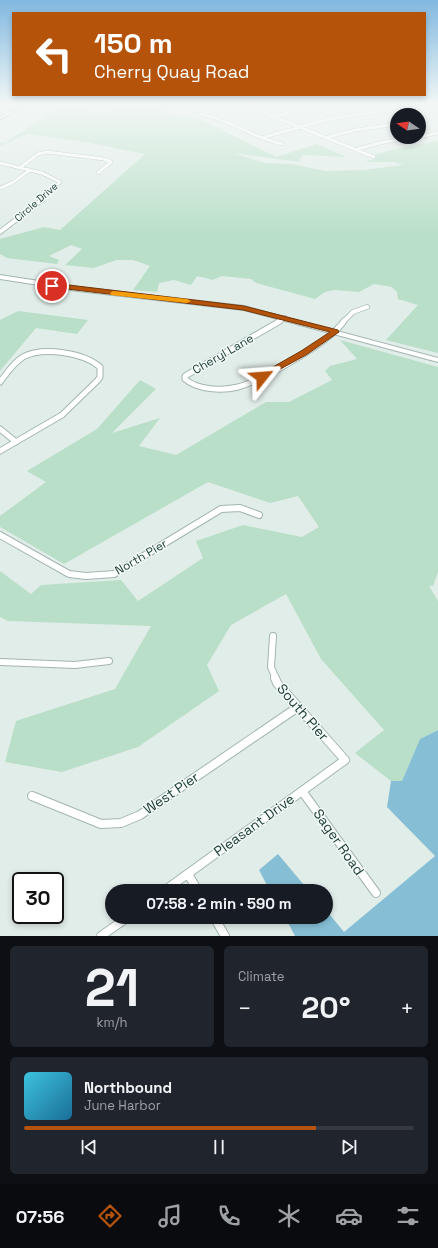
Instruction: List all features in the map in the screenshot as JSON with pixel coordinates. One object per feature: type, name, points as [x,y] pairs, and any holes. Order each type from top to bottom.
[{"type":"street","points":[[354,149],[374,157]]},
{"type":"street","points":[[357,150],[361,149]]},
{"type":"street","points":[[21,167],[38,154],[47,152],[104,159],[111,162],[106,168],[98,173]]},
{"type":"street","name":"Circle Drive","points":[[0,163],[21,167],[58,179],[60,182],[43,199],[0,232]]},
{"type":"street","points":[[0,188],[12,183],[30,170]]},
{"type":"street","points":[[0,277],[93,291],[244,308],[438,360]]},
{"type":"street","points":[[336,332],[348,315],[367,307]]},
{"type":"street","name":"Cheryl Lane","points":[[285,318],[185,376],[184,379],[192,384],[212,388],[230,388],[241,386],[281,366],[336,332]]},
{"type":"street","points":[[0,382],[18,361],[36,354],[53,352],[84,358],[91,360],[100,367],[100,376],[98,380],[72,407],[62,415],[0,451]]},
{"type":"street","points":[[0,428],[16,442]]},
{"type":"street","name":"North Pier","points":[[0,534],[69,574],[81,577],[97,577],[114,574],[221,509],[230,507],[243,508],[259,515]]},
{"type":"street","name":"South Pier","points":[[273,636],[271,667],[277,683],[345,760]]},
{"type":"street","points":[[0,662],[75,665],[109,661]]},
{"type":"street","name":"West Pier","points":[[32,796],[101,824],[122,823],[140,815],[298,707]]},
{"type":"street","name":"Pleasant Drive","points":[[174,884],[345,760]]},
{"type":"street","name":"Sager Road","points":[[302,790],[376,893]]},
{"type":"street","points":[[188,874],[194,884]]},
{"type":"street","points":[[101,936],[118,924]]},
{"type":"street","points":[[218,924],[225,936]]},
{"type":"green space","points":[[118,149],[259,149],[276,157],[302,149],[327,149],[346,157],[302,155],[299,162],[233,153],[265,163],[292,164],[325,171],[365,170],[403,165],[394,162],[365,162],[376,158],[373,156],[399,149],[438,149],[438,353],[386,340],[418,305],[398,299],[397,292],[392,287],[374,284],[359,292],[334,290],[325,292],[315,299],[256,283],[251,279],[222,276],[213,280],[197,276],[191,285],[174,280],[159,283],[157,292],[133,290],[150,266],[133,260],[116,260],[94,268],[65,265],[82,249],[71,245],[49,256],[59,260],[57,264],[7,258],[0,254],[0,239],[44,227],[60,230],[145,154]]},
{"type":"green space","points":[[18,311],[88,320],[77,334],[36,328],[0,371],[0,320]]},
{"type":"green space","points":[[340,340],[438,367],[438,572],[433,586],[429,586],[438,601],[438,730],[420,739],[402,781],[391,781],[355,753],[384,730],[321,659],[286,594],[231,625],[207,665],[219,691],[138,747],[62,772],[5,762],[16,721],[115,689],[151,626],[8,621],[0,617],[0,571],[31,594],[41,585],[121,580],[138,601],[203,558],[196,541],[243,525],[302,537],[319,527],[298,496],[270,503],[208,482],[64,564],[0,527],[0,516],[46,482],[27,471],[97,429],[140,380],[156,389],[112,433],[160,418],[139,446],[176,455],[266,402],[289,402],[332,380],[325,371],[330,366],[357,359]]},
{"type":"water","points":[[438,730],[438,936],[295,936],[289,924],[333,924],[333,919],[344,932],[435,856],[387,807],[391,781],[402,781],[420,739]]},
{"type":"water","points":[[278,854],[303,884],[266,884],[259,870]]},
{"type":"slow traffic","points":[[113,293],[187,301]]},
{"type":"route","points":[[52,286],[244,308],[336,332],[304,353],[262,377]]}]
